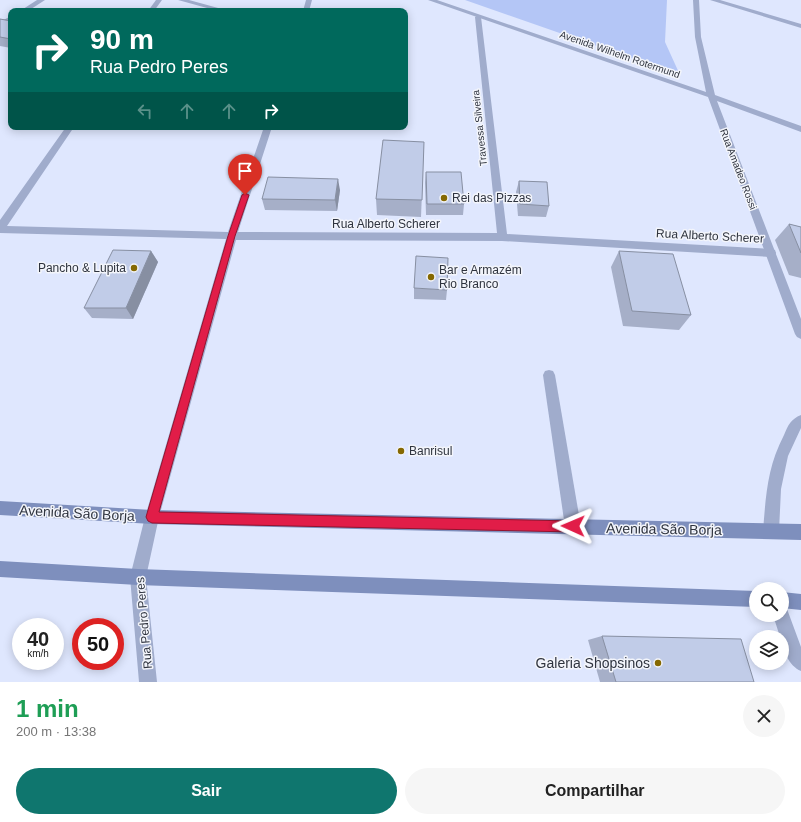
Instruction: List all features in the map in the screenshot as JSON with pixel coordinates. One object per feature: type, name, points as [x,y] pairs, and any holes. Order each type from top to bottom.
[{"type":"main road","name":"Avenida São Borja","points":[[0,508],[152,517],[801,532]]},
{"type":"main road","points":[[0,570],[138,577],[749,599]]},
{"type":"main road","points":[[789,601],[801,602]]},
{"type":"street","points":[[28,8],[42,0]]},
{"type":"street","points":[[181,0],[214,8]]},
{"type":"street","name":"Avenida Wilhelm Rotermund","points":[[432,0],[712,96],[801,129]]},
{"type":"street","name":"Rua Amadeo Rossi","points":[[696,0],[698,38],[712,96],[771,253],[798,318],[801,334]]},
{"type":"street","points":[[713,0],[801,26]]},
{"type":"street","name":"Travessa Silveira","points":[[478,17],[502,237]]},
{"type":"street","points":[[0,228],[68,130]]},
{"type":"street","name":"Rua Pedro Peres","points":[[148,682],[138,577],[152,517],[232,236],[267,130]]},
{"type":"street","name":"Rua Alberto Scherer","points":[[0,228],[232,236],[502,237],[771,253]]},
{"type":"street","points":[[549,375],[573,526]]},
{"type":"street","points":[[771,531],[774,489],[781,455],[796,424],[801,421]]},
{"type":"street","points":[[784,622],[795,654],[801,662]]},
{"type":"shaded area","points":[[465,0],[667,0],[665,42],[680,75]]},
{"type":"building","points":[[0,19],[8,20],[8,38],[0,37]]},
{"type":"building","points":[[383,140],[424,142],[422,200],[376,199]]},
{"type":"building","points":[[426,172],[461,172],[464,204],[427,204]]},
{"type":"building","points":[[268,177],[338,179],[335,200],[262,199]]},
{"type":"building","points":[[519,181],[547,182],[549,206],[520,204]]},
{"type":"building","points":[[789,224],[801,227],[801,253]]},
{"type":"building","points":[[113,250],[151,251],[126,308],[84,308]]},
{"type":"building","points":[[619,251],[673,254],[691,315],[632,311]]},
{"type":"building","points":[[416,256],[448,258],[447,290],[414,288]]},
{"type":"building","name":"Galeria Shopsinos","points":[[602,636],[741,639],[749,670],[750,670],[754,682],[616,682]]},
{"type":"place","name":"Rei das Pizzas","points":[[444,198]]},
{"type":"place","name":"Pancho & Lupita","points":[[134,268]]},
{"type":"place","name":"Bar e Armazém Rio Branco","points":[[431,277]]},
{"type":"place","name":"Banrisul","points":[[401,451]]},
{"type":"place","name":"Galeria Shopsinos","points":[[658,663]]},
{"type":"route","points":[[245,195],[152,517],[573,526]]}]
